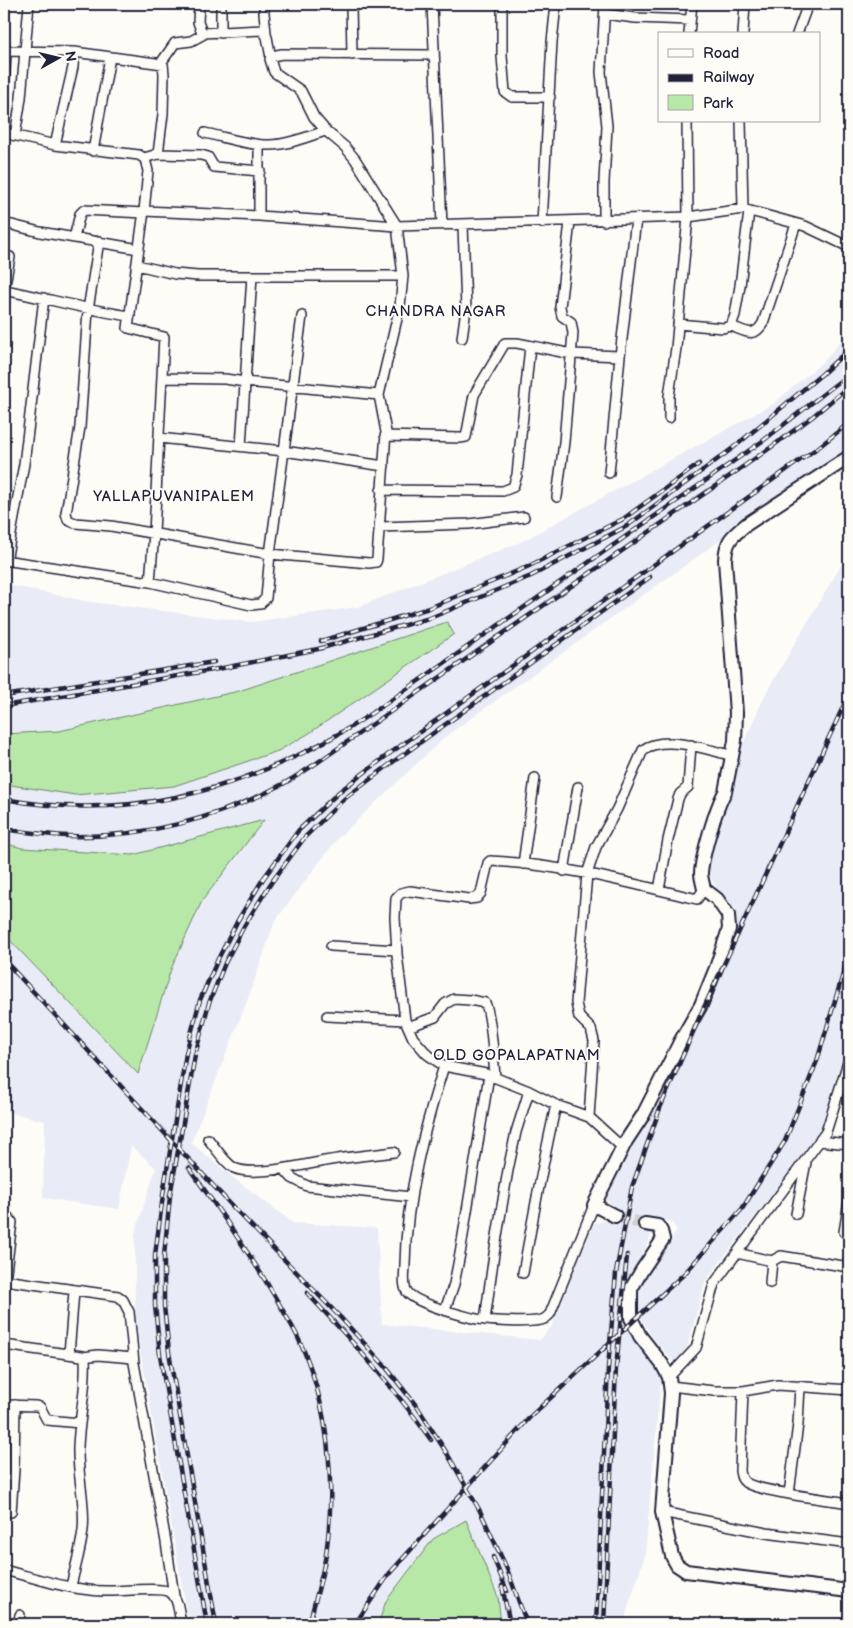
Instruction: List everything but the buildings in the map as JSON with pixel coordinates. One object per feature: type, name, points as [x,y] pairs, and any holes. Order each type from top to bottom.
[{"type":"street","points":[[15,136],[21,98],[29,4]]},
{"type":"street","points":[[199,4],[199,27],[204,34]]},
{"type":"street","points":[[221,4],[221,33]]},
{"type":"street","points":[[99,242],[88,310],[80,426],[67,518],[75,523],[111,526],[270,554],[373,563],[377,560],[385,436],[385,422],[379,395],[400,306],[403,276],[397,226],[345,146],[326,131],[314,117],[301,91],[274,72],[266,33],[264,4]]},
{"type":"street","points":[[351,4],[352,55]]},
{"type":"street","points":[[432,4],[442,225]]},
{"type":"street","points":[[502,4],[502,56],[505,92],[512,97],[550,97]]},
{"type":"street","points":[[542,223],[552,42],[556,4]]},
{"type":"street","points":[[604,221],[607,126],[601,72],[605,4]]},
{"type":"street","points":[[689,32],[692,4]]},
{"type":"street","points":[[743,32],[745,4]]},
{"type":"street","points":[[798,32],[808,4]]},
{"type":"street","points":[[605,14],[635,18],[690,20]]},
{"type":"street","points":[[161,63],[176,44],[191,42],[204,34],[257,30],[263,30],[266,33]]},
{"type":"street","points":[[4,90],[5,51],[74,52],[110,56],[139,62],[161,63]]},
{"type":"street","points":[[55,145],[73,67],[74,52]]},
{"type":"street","points":[[271,58],[282,54],[434,55]]},
{"type":"street","points":[[93,151],[110,56]]},
{"type":"street","points":[[158,154],[163,114],[164,68],[161,63]]},
{"type":"street","points":[[669,418],[669,396],[688,217],[687,122]]},
{"type":"street","points":[[731,326],[738,296],[746,210],[741,122]]},
{"type":"street","points":[[205,134],[258,145],[282,144],[326,131]]},
{"type":"street","points":[[4,133],[55,145],[127,154],[144,158],[158,154],[202,155],[208,157],[214,167],[260,172]]},
{"type":"street","points":[[258,145],[260,172],[259,216]]},
{"type":"street","points":[[144,158],[148,171],[128,328],[164,337],[150,582]]},
{"type":"street","points":[[74,238],[80,214],[84,210],[259,216],[397,226],[604,221],[688,217],[746,210],[805,226],[849,248]]},
{"type":"street","points":[[609,473],[636,219]]},
{"type":"street","points":[[557,497],[572,354],[572,325],[571,322],[562,316],[560,306],[570,222]]},
{"type":"street","points":[[4,223],[40,232],[139,249]]},
{"type":"street","points":[[678,324],[723,328],[731,326],[749,332],[759,330],[796,224]]},
{"type":"street","points":[[462,338],[466,309],[463,225]]},
{"type":"street","points":[[10,257],[4,290],[88,310],[130,316]]},
{"type":"street","points":[[137,265],[175,274],[198,276],[403,276]]},
{"type":"street","points":[[241,446],[252,276]]},
{"type":"street","points":[[44,298],[24,464],[5,561],[150,582],[251,605],[260,604],[266,598],[270,554],[302,316]]},
{"type":"street","points":[[385,436],[466,437],[474,396],[505,343],[512,342],[572,354],[620,356]]},
{"type":"street","points":[[382,490],[503,491],[513,487],[517,475],[530,346]]},
{"type":"street","points":[[162,378],[225,379],[379,395]]},
{"type":"street","points":[[159,438],[284,451],[384,466]]},
{"type":"street","points":[[444,1066],[426,1122],[411,1197],[406,1230],[405,1288],[407,1293],[412,1296],[445,1310],[486,1320],[531,1322],[543,1320],[550,1314],[594,1204],[700,1005],[729,929],[728,915],[717,899],[704,889],[701,874],[707,843],[725,792],[733,756],[736,713],[727,586],[727,544],[732,536],[747,524],[849,457]]},
{"type":"street","points":[[380,526],[469,524],[524,517]]},
{"type":"street","points":[[589,1117],[594,1041],[591,1029],[578,1014],[576,1003],[587,874],[596,847],[617,809],[643,750],[656,744],[691,745],[733,756]]},
{"type":"street","points":[[659,890],[678,799],[680,794],[688,787],[691,745]]},
{"type":"street","points":[[523,864],[535,778]]},
{"type":"street","points":[[564,870],[578,787]]},
{"type":"street","points":[[623,1148],[589,1117],[556,1105],[492,1076],[444,1066],[427,1054],[413,1038],[406,1023],[397,950],[396,898],[401,893],[410,891],[469,899],[477,898],[480,894],[488,862],[490,861],[587,874],[697,899],[704,889]]},
{"type":"street","points":[[331,946],[397,950]]},
{"type":"street","points":[[327,1016],[406,1023],[435,1017],[445,1004],[454,999],[485,1003],[488,1007],[492,1076],[454,1284],[445,1310]]},
{"type":"street","points":[[669,1382],[696,1348],[714,1284],[826,1132],[849,1059]]},
{"type":"street","points":[[486,1320],[495,1244],[508,1170],[516,1132],[530,1092]]},
{"type":"street","points":[[523,1273],[543,1161],[556,1105]]},
{"type":"street","points":[[208,1139],[229,1164],[243,1170],[284,1169],[394,1152]]},
{"type":"street","points":[[819,1141],[849,1144]]},
{"type":"street","points":[[796,1214],[808,1157]]},
{"type":"street","points":[[284,1169],[292,1178],[307,1186],[411,1197]]},
{"type":"street","points":[[844,1232],[849,1201]]},
{"type":"street","points":[[594,1204],[615,1216]]},
{"type":"street","points":[[4,1216],[8,1217],[12,1222],[4,1280],[118,1296],[123,1300],[129,1312],[133,1358],[174,1596],[181,1624]]},
{"type":"street","points":[[645,1224],[658,1226],[663,1239],[631,1289],[631,1318],[640,1336],[662,1364],[669,1382],[671,1393],[662,1512],[672,1556],[677,1565],[686,1571],[849,1591]]},
{"type":"street","points":[[737,1253],[772,1261],[781,1256],[849,1267]]},
{"type":"street","points":[[770,1283],[772,1261]]},
{"type":"street","points":[[69,1354],[74,1291]]},
{"type":"street","points":[[4,1345],[69,1354],[83,1358],[98,1355],[133,1358]]},
{"type":"street","points":[[71,1586],[83,1531],[78,1473],[78,1446],[85,1373],[83,1358]]},
{"type":"street","points":[[669,1382],[714,1391],[743,1391],[778,1385],[849,1390]]},
{"type":"street","points":[[789,1494],[798,1424],[800,1386]]},
{"type":"street","points":[[743,1391],[741,1478],[750,1485],[789,1494],[849,1503],[849,1497]]},
{"type":"street","points":[[4,1405],[40,1407],[47,1420],[80,1423]]},
{"type":"street","points":[[4,1511],[11,1512],[15,1405]]},
{"type":"street","points":[[4,1469],[14,1470]]},
{"type":"street","points":[[662,1512],[766,1533],[849,1544]]},
{"type":"street","points":[[4,1570],[71,1586],[106,1592],[164,1589],[174,1596]]},
{"type":"shaded area","points":[[849,331],[849,476],[817,469],[446,736],[337,839],[275,921],[249,996],[191,1143],[293,1223],[377,1228],[382,1324],[540,1340],[552,1326],[594,1223],[615,1219],[620,1211],[605,1199],[678,1053],[737,921],[710,877],[708,857],[727,800],[738,755],[767,691],[849,552],[849,1041],[821,1130],[705,1282],[681,1370],[651,1336],[636,1307],[641,1282],[677,1231],[671,1221],[645,1219],[642,1229],[652,1234],[631,1277],[625,1307],[631,1337],[661,1376],[645,1555],[624,1624],[189,1624],[135,1320],[135,1233],[156,1168],[131,1146],[119,1209],[43,1198],[45,1121],[4,1111],[4,584],[90,602],[252,622],[358,607],[521,542],[773,404],[826,359]]},
{"type":"green space","points":[[447,622],[454,634],[308,734],[278,751],[174,786],[75,795],[4,784],[4,734],[59,731],[239,691]]},
{"type":"green space","points":[[264,820],[202,901],[171,969],[138,1074],[4,934],[4,843],[22,848],[133,855]]},
{"type":"green space","points":[[466,1520],[498,1597],[501,1624],[378,1624],[386,1601],[433,1539]]},
{"type":"tunnel","points":[[615,1216],[645,1224]]},
{"type":"railway","points":[[4,706],[218,669],[318,649],[430,618],[531,576],[627,526],[733,448],[849,349]]},
{"type":"railway","points":[[4,799],[50,805],[95,806],[139,803],[183,796],[226,784],[267,769],[309,750],[349,728],[397,696],[764,440],[849,374]]},
{"type":"railway","points":[[4,829],[68,836],[124,834],[151,830],[179,824],[232,807],[283,784],[321,760],[770,448],[812,417],[849,386]]},
{"type":"railway","points":[[207,1624],[160,1355],[155,1305],[155,1255],[186,1053],[200,1000],[238,920],[263,879],[298,831],[340,791],[820,446],[849,423]]},
{"type":"railway","points":[[321,641],[429,608],[527,567],[623,519],[699,464]]},
{"type":"railway","points":[[216,1624],[169,1352],[164,1306],[164,1256],[170,1196],[195,1055],[209,1003],[225,963],[244,926],[271,883],[305,837],[344,799],[650,577]]},
{"type":"railway","points":[[4,696],[214,662]]},
{"type":"railway","points":[[596,1624],[608,1368],[616,1273],[632,1187],[660,1108],[700,1016],[849,694]]},
{"type":"railway","points":[[355,1624],[389,1574],[531,1416],[685,1273],[742,1209],[785,1141],[817,1061],[849,954]]},
{"type":"railway","points":[[4,960],[234,1208],[385,1366],[418,1408],[480,1511],[507,1569],[527,1624]]},
{"type":"railway","points":[[189,1168],[248,1253],[290,1323],[309,1364],[317,1390],[328,1445],[330,1500],[326,1554],[309,1624]]},
{"type":"railway","points":[[604,1624],[616,1368],[627,1255]]},
{"type":"railway","points":[[307,1293],[356,1346],[417,1420],[431,1440]]},
{"type":"railway","points":[[493,1557],[507,1591]]},
{"type":"railway","points":[[502,1586],[510,1624]]},
{"type":"district","name":"CHANDRA NAGAR","points":[[436,311]]},
{"type":"district","name":"YALLAPUVANIPALEM","points":[[174,496]]},
{"type":"district","name":"OLD GOPALAPATNAM","points":[[517,1055]]}]
